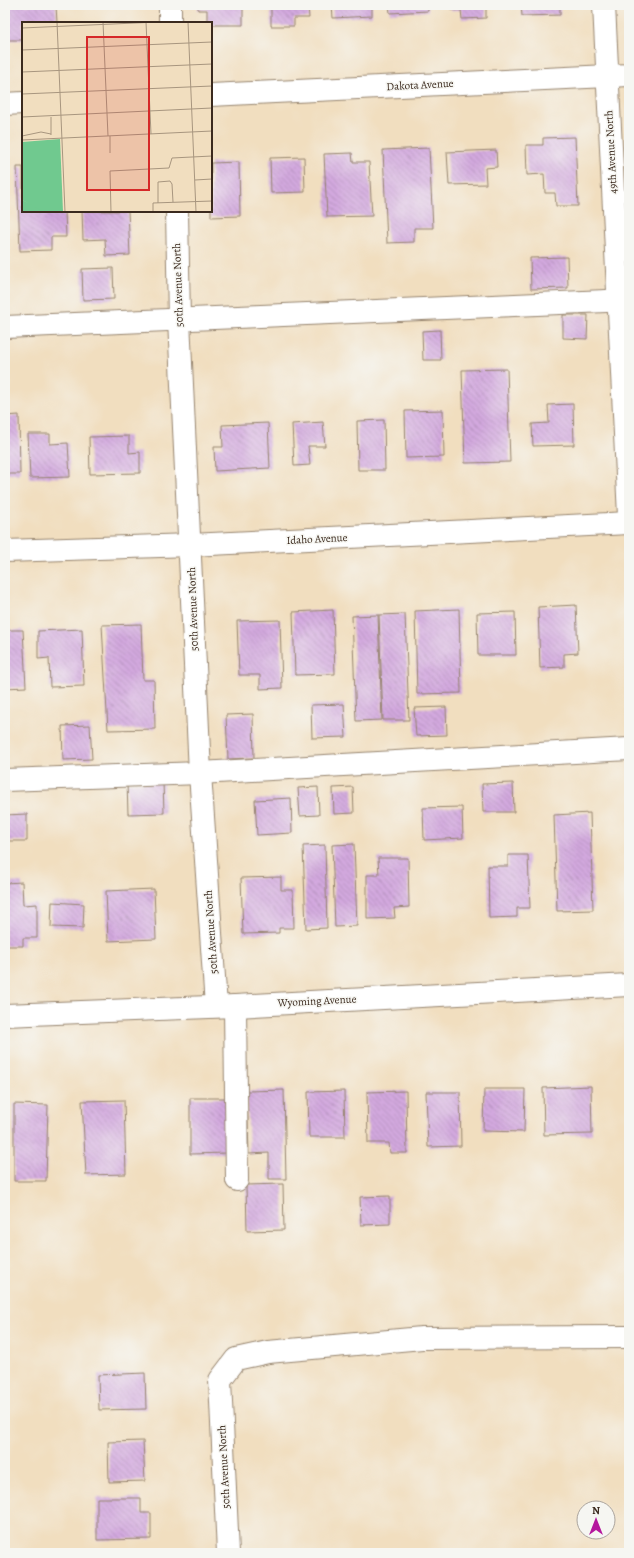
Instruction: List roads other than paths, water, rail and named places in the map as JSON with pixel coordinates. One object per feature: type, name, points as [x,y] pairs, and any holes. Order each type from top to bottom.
[{"type":"street","points":[[170,5],[170,22]]},
{"type":"street","name":"49th Avenue North","points":[[604,5],[624,300],[629,516]]},
{"type":"street","name":"Dakota Avenue","points":[[212,95],[629,75]]},
{"type":"street","points":[[5,104],[22,103]]},
{"type":"street","name":"50th Avenue North","points":[[176,212],[179,320],[191,545],[200,773],[226,1006],[237,1180]]},
{"type":"street","points":[[5,327],[624,300]]},
{"type":"street","name":"Idaho Avenue","points":[[5,551],[191,545],[629,523]]},
{"type":"street","points":[[5,780],[200,773],[629,749]]},
{"type":"street","name":"Wyoming Avenue","points":[[5,1015],[226,1006],[629,985]]},
{"type":"street","name":"50th Avenue North","points":[[228,1553],[220,1380],[236,1360],[268,1352],[422,1338],[629,1337]]}]
